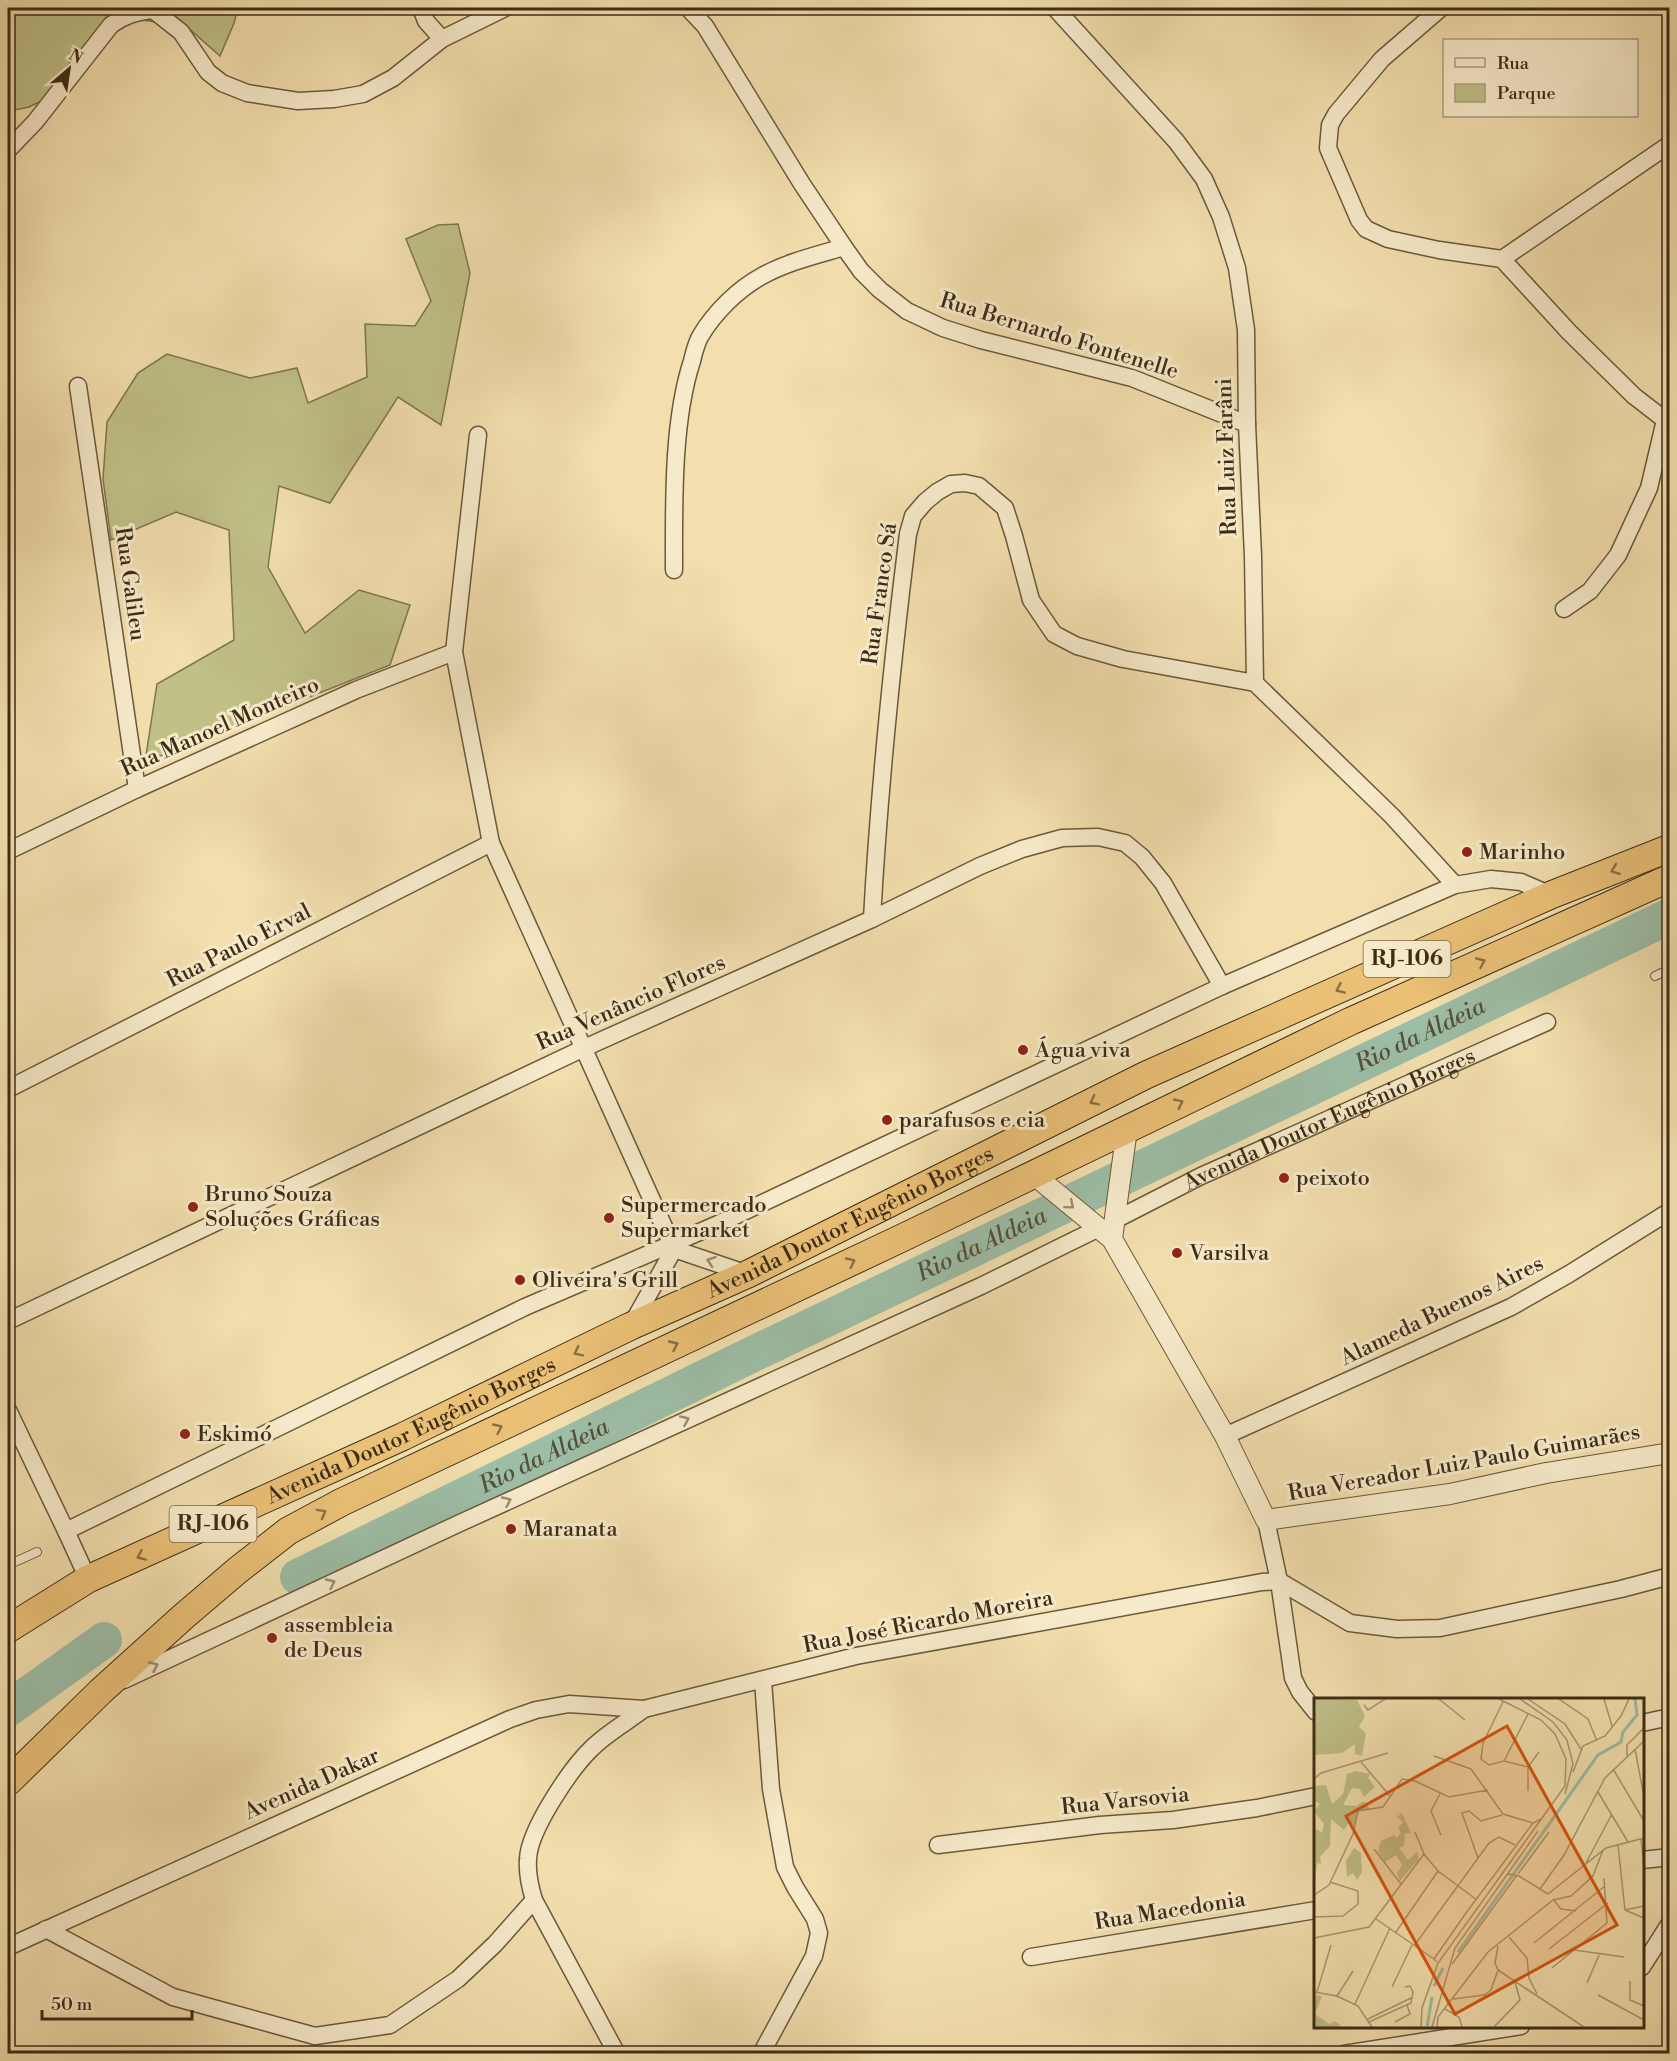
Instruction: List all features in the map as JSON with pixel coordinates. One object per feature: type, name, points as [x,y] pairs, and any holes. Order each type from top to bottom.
[{"type":"highway","name":"Avenida Doutor Eugênio Borges","points":[[8,1629],[88,1579],[402,1437],[631,1326],[748,1274],[1146,1075],[1551,895],[1670,848]]},
{"type":"highway","name":"Avenida Doutor Eugênio Borges","points":[[8,1782],[101,1691],[184,1616],[288,1531],[342,1502],[902,1238],[1042,1181],[1127,1129],[1351,1021],[1670,878]]},
{"type":"highway","points":[[8,1759],[56,1720],[148,1628],[250,1546],[288,1531]]},
{"type":"street","points":[[421,8],[426,21],[441,39]]},
{"type":"street","points":[[8,150],[35,122],[111,26],[135,12],[153,10],[181,32],[208,72],[222,83],[247,93],[298,101],[334,99],[363,94],[393,78],[441,39],[505,8]]},
{"type":"street","name":"Rua Bernardo Fontenelle","points":[[688,8],[705,26],[802,184],[861,271],[880,290],[907,311],[943,328],[981,340],[1132,378],[1247,424]]},
{"type":"street","name":"Rua Luiz Farâni","points":[[1055,8],[1176,141],[1204,178],[1217,207],[1237,268],[1246,330],[1255,683]]},
{"type":"street","points":[[1441,8],[1382,59],[1330,125],[1328,148],[1359,220],[1366,228],[1388,239],[1472,256],[1502,259],[1670,144]]},
{"type":"street","points":[[674,570],[679,416],[689,369],[699,337],[716,314],[742,289],[763,275],[844,247]]},
{"type":"street","points":[[1502,259],[1569,332],[1634,396],[1667,420],[1649,488],[1618,555],[1590,591],[1564,609]]},
{"type":"street","name":"Rua Galileu","points":[[78,386],[137,789]]},
{"type":"street","points":[[478,435],[454,652],[491,843],[672,1246],[748,1274]]},
{"type":"street","name":"Rua Franco Sá","points":[[872,919],[879,794],[891,670],[908,534],[913,516],[937,492],[951,484],[965,483],[979,486],[1005,508],[1031,600],[1054,634],[1077,646],[1123,659],[1255,683]]},
{"type":"street","name":"Rua Manoel Monteiro","points":[[8,851],[137,789],[356,690],[454,652]]},
{"type":"street","points":[[1255,683],[1392,816],[1455,885]]},
{"type":"street","name":"Rua Venâncio Flores","points":[[8,1321],[582,1049],[872,919],[980,866],[1022,849],[1062,838],[1098,837],[1125,843],[1142,857],[1163,883],[1222,986]]},
{"type":"street","name":"Rua Paulo Erval","points":[[8,1089],[491,843]]},
{"type":"street","points":[[66,1532],[525,1307],[672,1246],[1222,986],[1455,885],[1491,879],[1521,882],[1551,895]]},
{"type":"street","name":"Avenida Doutor Eugênio Borges","points":[[101,1691],[471,1518],[981,1286],[1200,1176],[1547,1022]]},
{"type":"street","points":[[1042,1181],[1106,1222],[1127,1129]]},
{"type":"street","name":"Alameda Buenos Aires","points":[[1225,1436],[1511,1307],[1670,1211]]},
{"type":"street","name":"Rua Vereador Luiz Paulo Guimarães","points":[[1106,1222],[1225,1436],[1266,1520],[1279,1581],[1293,1678],[1300,1692],[1314,1710]]},
{"type":"street","points":[[631,1326],[672,1246]]},
{"type":"street","points":[[8,1410],[88,1579]]},
{"type":"street","name":"Rua Vereador Luiz Paulo Guimarães","points":[[1266,1520],[1450,1494],[1546,1473],[1670,1453]]},
{"type":"street","points":[[1279,1581],[1350,1623],[1397,1629],[1440,1628],[1621,1589],[1670,1576]]},
{"type":"street","name":"Rua José Ricardo Moreira","points":[[644,1709],[763,1681],[867,1653],[1254,1583],[1279,1581]]},
{"type":"street","points":[[761,2054],[814,1956],[819,1933],[815,1919],[785,1867],[771,1789],[763,1681]]},
{"type":"street","name":"Avenida Dakar","points":[[8,1947],[510,1719],[536,1710],[569,1704],[644,1709]]},
{"type":"street","points":[[616,2053],[534,1900],[529,1884],[528,1857],[537,1826],[569,1775],[592,1748],[644,1709]]},
{"type":"street","points":[[1644,1723],[1670,1717]]},
{"type":"street","name":"Rua Varsovia","points":[[938,1845],[1100,1825],[1173,1820],[1257,1808],[1314,1796]]},
{"type":"street","points":[[1644,1860],[1670,1857]]},
{"type":"street","points":[[46,1929],[173,1997],[315,2037],[390,2025],[458,1979],[495,1944],[534,1900]]},
{"type":"street","name":"Rua Macedonia","points":[[1031,1957],[1314,1910]]},
{"type":"street","points":[[1644,1963],[1670,1923]]},
{"type":"street","points":[[1344,2054],[1508,2028]]},
{"type":"lane","points":[[1655,975],[1670,969]]},
{"type":"lane","points":[[8,1565],[37,1552]]},
{"type":"green space","points":[[8,8],[215,8],[225,14],[238,8],[220,56],[186,26],[127,18],[66,89],[29,107],[10,111],[8,109]]},
{"type":"green space","points":[[458,224],[470,273],[441,425],[398,397],[330,503],[279,486],[268,567],[305,633],[359,590],[410,605],[390,665],[145,762],[157,684],[234,640],[229,530],[176,512],[111,540],[103,479],[107,422],[138,373],[167,354],[250,378],[297,368],[308,403],[367,377],[365,324],[415,326],[431,301],[406,239],[438,225]]},
{"type":"waterway","name":"Rio da Aldeia","points":[[298,1577],[751,1355],[1670,916]]},
{"type":"waterway","points":[[8,1709],[104,1640]]},
{"type":"place","name":"Marinho","points":[[1467,852]]},
{"type":"place","name":"Água viva","points":[[1023,1050]]},
{"type":"place","name":"parafusos e cia","points":[[887,1120]]},
{"type":"place","name":"peixoto","points":[[1284,1178]]},
{"type":"place","name":"Bruno Souza Soluções Gráficas","points":[[193,1207]]},
{"type":"place","name":"Supermercado Supermarket","points":[[609,1218]]},
{"type":"place","name":"Varsilva","points":[[1177,1253]]},
{"type":"place","name":"Oliveira's Grill","points":[[520,1280]]},
{"type":"place","name":"Eskimó","points":[[185,1434]]},
{"type":"place","name":"Maranata","points":[[511,1529]]},
{"type":"place","name":"assembleia de Deus","points":[[272,1638]]}]
